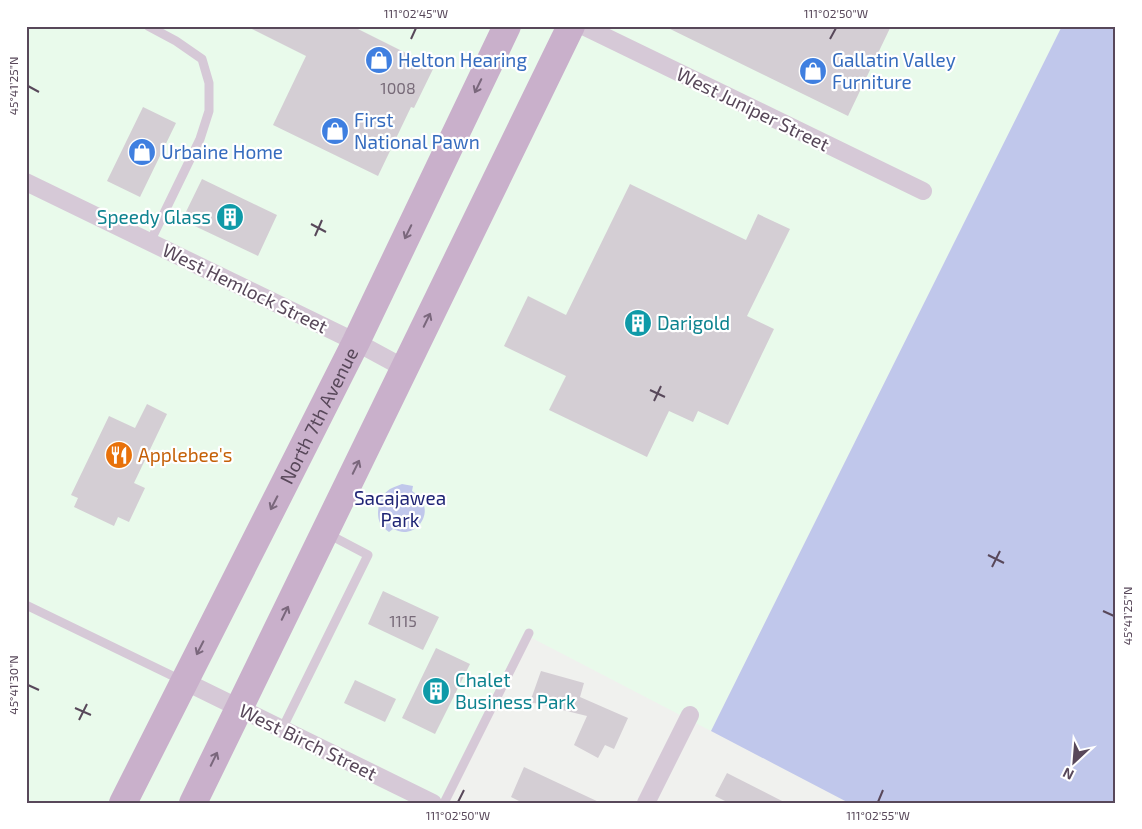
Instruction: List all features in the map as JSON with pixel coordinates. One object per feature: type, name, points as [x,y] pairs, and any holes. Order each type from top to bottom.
[{"type":"main road","name":"North 7th Avenue","points":[[123,803],[356,342],[507,26]]},
{"type":"main road","points":[[193,803],[571,26]]},
{"type":"street","name":"West Juniper Street","points":[[583,26],[923,191]]},
{"type":"street","name":"West Hemlock Street","points":[[26,182],[356,342],[404,368]]},
{"type":"street","name":"West Birch Street","points":[[184,681],[433,803]]},
{"type":"street","points":[[646,803],[690,715]]},
{"type":"lane","points":[[148,26],[176,41],[202,59],[209,83],[209,111],[200,139],[150,242]]},
{"type":"lane","points":[[282,729],[368,555],[324,532]]},
{"type":"lane","points":[[26,604],[184,681]]},
{"type":"lane","points":[[444,803],[529,633]]},
{"type":"shaded area","points":[[26,26],[1062,26],[711,731],[530,637],[445,803],[26,803]]},
{"type":"green space","points":[[1062,26],[1116,26],[1116,803],[849,803],[711,731]]},
{"type":"green space","name":"Sacajawea Park","points":[[402,484],[413,486],[412,491],[420,497],[425,508],[424,517],[414,529],[403,532],[393,529],[389,532],[380,523],[378,514],[379,504],[386,492]]},
{"type":"building","points":[[246,26],[352,26],[434,67],[414,108],[411,107],[378,176],[273,125],[306,56]]},
{"type":"building","name":"Gallatin Valley Furniture","points":[[664,26],[891,26],[848,116]]},
{"type":"building","name":"Urbaine Home","points":[[143,107],[176,123],[140,197],[107,181]]},
{"type":"building","name":"Speedy Glass","points":[[202,179],[277,215],[258,256],[182,220]]},
{"type":"building","name":"Darigold","points":[[630,184],[746,240],[758,214],[790,229],[747,316],[774,329],[728,425],[698,411],[693,422],[669,411],[647,457],[549,410],[566,376],[504,346],[528,296],[566,315]]},
{"type":"building","name":"Applebee's","points":[[147,404],[167,414],[134,483],[145,488],[129,522],[118,517],[114,526],[74,507],[78,498],[71,495],[109,416],[135,428]]},
{"type":"building","name":"Chalet Business Park","points":[[383,591],[439,617],[423,650],[368,624]]},
{"type":"building","name":"Chalet Business Park","points":[[436,648],[470,664],[435,734],[402,718]]},
{"type":"building","points":[[541,671],[584,683],[580,697],[628,718],[614,749],[605,745],[598,758],[574,745],[587,716],[530,702]]},
{"type":"building","points":[[355,680],[396,699],[385,722],[344,703]]},
{"type":"building","points":[[524,767],[601,803],[523,803],[511,797]]},
{"type":"building","points":[[727,773],[786,803],[729,803],[715,796]]},
{"type":"place","name":"Helton Hearing","points":[[379,60]]},
{"type":"place","name":"Gallatin Valley Furniture","points":[[813,71]]},
{"type":"place","name":"First National Pawn","points":[[335,131]]},
{"type":"place","name":"Urbaine Home","points":[[142,152]]},
{"type":"place","name":"Speedy Glass","points":[[230,217]]},
{"type":"place","name":"Darigold","points":[[638,323]]},
{"type":"place","name":"Applebee's","points":[[119,455]]},
{"type":"place","name":"Chalet Business Park","points":[[436,691]]}]
